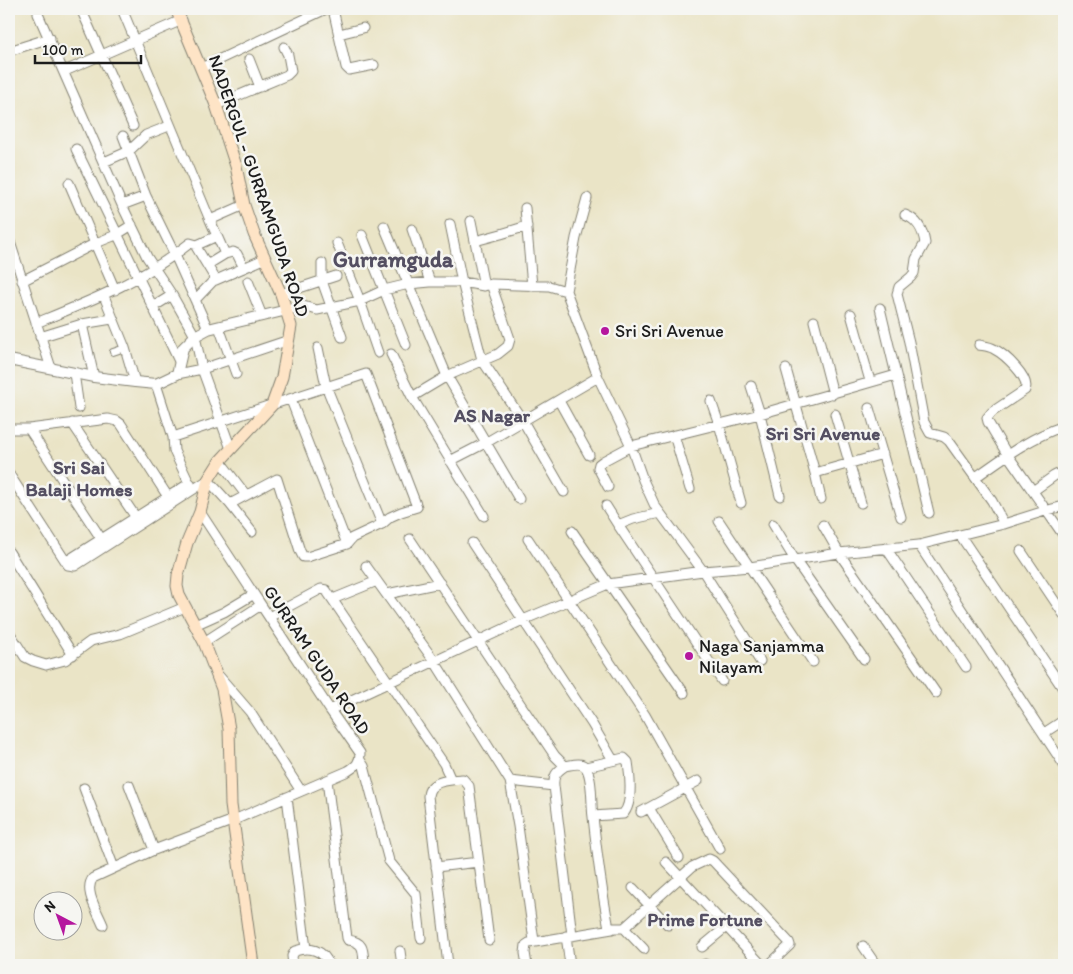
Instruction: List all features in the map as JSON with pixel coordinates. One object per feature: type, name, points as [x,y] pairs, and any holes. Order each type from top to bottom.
[{"type":"main road","name":"NADERGUL - GURRAMGUDA ROAD","points":[[176,9],[216,105],[236,166],[244,205],[264,259],[281,294],[291,326],[282,377],[272,405],[220,461],[208,480],[200,512],[187,543],[178,575],[177,586],[179,595],[204,642],[222,689],[229,729],[231,805],[253,965]]},
{"type":"street","points":[[81,9],[133,126]]},
{"type":"street","points":[[122,9],[169,126],[225,254]]},
{"type":"street","points":[[201,68],[326,9]]},
{"type":"street","points":[[333,9],[346,67],[349,70],[374,65]]},
{"type":"street","points":[[38,14],[65,71],[122,205],[147,257],[172,295],[195,336],[202,369],[231,449]]},
{"type":"street","points":[[65,71],[182,20]]},
{"type":"street","points":[[339,34],[363,28]]},
{"type":"street","points":[[9,51],[50,38]]},
{"type":"street","points":[[216,105],[282,78],[291,71],[288,55],[284,47]]},
{"type":"street","points":[[249,59],[260,87]]},
{"type":"street","points":[[104,162],[129,151],[146,135],[169,126]]},
{"type":"street","points":[[123,136],[146,196],[208,329]]},
{"type":"street","points":[[76,149],[116,235],[180,360]]},
{"type":"street","points":[[69,183],[115,290]]},
{"type":"street","points":[[122,205],[146,196]]},
{"type":"street","points":[[587,198],[576,238],[566,292],[598,377],[631,446],[656,506],[703,571],[760,661]]},
{"type":"street","points":[[210,220],[244,205]]},
{"type":"street","points":[[525,208],[532,286]]},
{"type":"street","points":[[906,215],[920,226],[925,243],[916,259],[914,273],[899,288],[897,294],[909,342],[924,422],[930,432],[950,441],[996,506],[1004,524]]},
{"type":"street","points":[[412,397],[447,376],[498,354],[508,346],[510,339],[487,285],[475,241],[472,221]]},
{"type":"street","points":[[450,224],[462,282],[482,360],[523,421],[564,492]]},
{"type":"street","points":[[22,281],[96,243],[116,235],[132,225]]},
{"type":"street","points":[[384,226],[447,376],[519,499]]},
{"type":"street","points":[[475,241],[527,226]]},
{"type":"street","points":[[412,230],[430,282]]},
{"type":"street","points":[[362,235],[406,345]]},
{"type":"street","points":[[36,323],[104,296],[155,269],[190,244],[194,245],[217,236]]},
{"type":"street","points":[[9,239],[51,368]]},
{"type":"street","points":[[337,243],[378,353]]},
{"type":"street","points":[[194,245],[215,279]]},
{"type":"street","points":[[207,265],[225,254],[233,252],[237,254],[244,268]]},
{"type":"street","points":[[195,300],[215,279],[219,280],[264,259]]},
{"type":"street","points":[[322,263],[322,281],[342,337]]},
{"type":"street","points":[[281,294],[336,276]]},
{"type":"street","points":[[248,281],[262,316]]},
{"type":"street","points":[[177,374],[183,348],[195,336],[208,329],[303,306],[317,310],[360,301],[384,290],[409,284],[430,282],[549,286],[566,292]]},
{"type":"street","points":[[153,307],[172,295]]},
{"type":"street","points":[[104,296],[135,382]]},
{"type":"street","points":[[880,308],[929,513]]},
{"type":"street","points":[[851,314],[870,381]]},
{"type":"street","points":[[40,337],[82,324],[112,318]]},
{"type":"street","points":[[814,322],[834,394]]},
{"type":"street","points":[[82,324],[94,377]]},
{"type":"street","points":[[219,327],[236,374]]},
{"type":"street","points":[[9,360],[94,377],[156,384],[177,374],[202,369],[289,340]]},
{"type":"street","points":[[171,345],[183,348]]},
{"type":"street","points":[[978,345],[992,347],[1001,353],[1019,371],[1026,382],[1027,387],[1025,390],[992,412],[987,418],[991,428],[1064,536]]},
{"type":"street","points":[[113,352],[124,348]]},
{"type":"street","points":[[318,348],[326,386],[382,524]]},
{"type":"street","points":[[391,354],[412,397],[484,516]]},
{"type":"street","points":[[786,369],[821,499]]},
{"type":"street","points":[[74,373],[79,408]]},
{"type":"street","points":[[173,437],[366,374],[417,507],[401,512],[382,524],[352,538],[347,544],[316,555],[303,557],[277,479],[230,504]]},
{"type":"street","points":[[608,487],[598,468],[599,464],[631,446],[760,414],[896,375]]},
{"type":"street","points":[[450,461],[487,442],[598,377]]},
{"type":"street","points":[[156,384],[173,437],[174,452],[191,486]]},
{"type":"street","points":[[751,386],[760,414],[780,496]]},
{"type":"street","points":[[291,400],[347,544]]},
{"type":"street","points":[[558,400],[589,455]]},
{"type":"street","points":[[711,401],[740,503]]},
{"type":"street","points":[[869,408],[901,518]]},
{"type":"street","points":[[835,414],[861,503]]},
{"type":"street","points":[[9,429],[29,429],[108,419],[117,421],[121,424],[170,500]]},
{"type":"street","points":[[72,423],[138,521]]},
{"type":"street","points":[[976,477],[1008,454],[1043,433],[1064,426]]},
{"type":"street","points":[[29,429],[104,542]]},
{"type":"street","points":[[674,435],[690,489]]},
{"type":"street","points":[[815,473],[883,454]]},
{"type":"street","points":[[220,461],[246,495]]},
{"type":"street","points":[[1034,491],[1064,471]]},
{"type":"street","points":[[9,474],[68,565],[74,566],[104,542],[191,486],[208,480],[252,532]]},
{"type":"street","points":[[606,506],[722,681]]},
{"type":"street","points":[[618,524],[633,519],[656,506]]},
{"type":"street","points":[[330,710],[523,620],[608,584],[703,571],[750,567],[839,553],[919,545],[1004,524],[1064,506]]},
{"type":"street","name":"GURRAM GUDA ROAD","points":[[103,925],[89,890],[90,882],[93,878],[154,850],[234,820],[348,771],[357,765],[360,760],[360,753],[200,512]]},
{"type":"street","points":[[719,521],[813,662]]},
{"type":"street","points":[[773,524],[795,560],[864,659]]},
{"type":"street","points":[[823,525],[839,553],[936,693]]},
{"type":"street","points":[[572,532],[684,693]]},
{"type":"street","points":[[960,535],[1064,690]]},
{"type":"street","points":[[410,539],[479,640],[528,717],[555,756],[565,766]]},
{"type":"street","points":[[528,539],[645,715],[720,849]]},
{"type":"street","points":[[472,543],[592,724],[613,760]]},
{"type":"street","points":[[919,545],[1064,765]]},
{"type":"street","points":[[886,548],[966,667]]},
{"type":"street","points":[[1021,551],[1064,615]]},
{"type":"street","points":[[9,552],[73,655]]},
{"type":"street","points":[[366,566],[435,662],[510,781],[534,941]]},
{"type":"street","points":[[333,599],[377,581]]},
{"type":"street","points":[[387,594],[440,583]]},
{"type":"street","points":[[269,617],[321,588],[326,590],[448,771],[451,780]]},
{"type":"street","points":[[196,625],[224,612],[254,594]]},
{"type":"street","points":[[204,642],[261,605]]},
{"type":"street","points":[[9,632],[26,657],[46,665],[65,660],[91,641],[120,634],[185,607]]},
{"type":"street","points":[[214,670],[250,712],[301,791]]},
{"type":"street","points":[[1044,733],[1064,720]]},
{"type":"street","points":[[586,767],[624,758],[628,762],[630,782],[628,808],[623,814],[592,816]]},
{"type":"street","points":[[360,760],[364,766],[389,861],[416,894],[421,938]]},
{"type":"street","points":[[570,965],[569,936],[553,777],[557,771],[565,766],[578,763],[586,767],[608,926],[612,929]]},
{"type":"street","points":[[448,965],[428,792],[433,785],[463,779],[469,786],[489,940]]},
{"type":"street","points":[[327,780],[347,938],[361,945],[364,965]]},
{"type":"street","points":[[679,858],[645,810],[698,780]]},
{"type":"street","points":[[510,781],[554,786]]},
{"type":"street","points":[[130,785],[154,850]]},
{"type":"street","points":[[84,788],[114,868]]},
{"type":"street","points":[[287,797],[306,949]]},
{"type":"street","points":[[527,965],[526,946],[534,941],[624,928],[692,867],[708,859],[714,860],[790,945],[769,965]]},
{"type":"street","points":[[436,866],[479,862]]},
{"type":"street","points":[[666,862],[762,965]]},
{"type":"street","points":[[633,888],[668,925]]},
{"type":"street","points":[[702,947],[726,927]]},
{"type":"street","points":[[624,928],[644,949]]},
{"type":"street","points":[[863,946],[876,965]]},
{"type":"street","points":[[293,965],[293,954],[297,950],[306,949],[320,952],[329,965]]},
{"type":"street","points":[[400,951],[402,965]]},
{"type":"place","name":"Sri Sri Avenue","points":[[605,331]]},
{"type":"place","name":"Naga Sanjamma Nilayam","points":[[689,656]]},
{"type":"district","name":"Gurramguda","points":[[393,259]]},
{"type":"district","name":"AS Nagar","points":[[492,415]]},
{"type":"district","name":"Sri Sri Avenue","points":[[823,433]]},
{"type":"district","name":"Sri Sai Balaji Homes","points":[[79,478]]},
{"type":"district","name":"Prime Fortune","points":[[705,919]]}]
